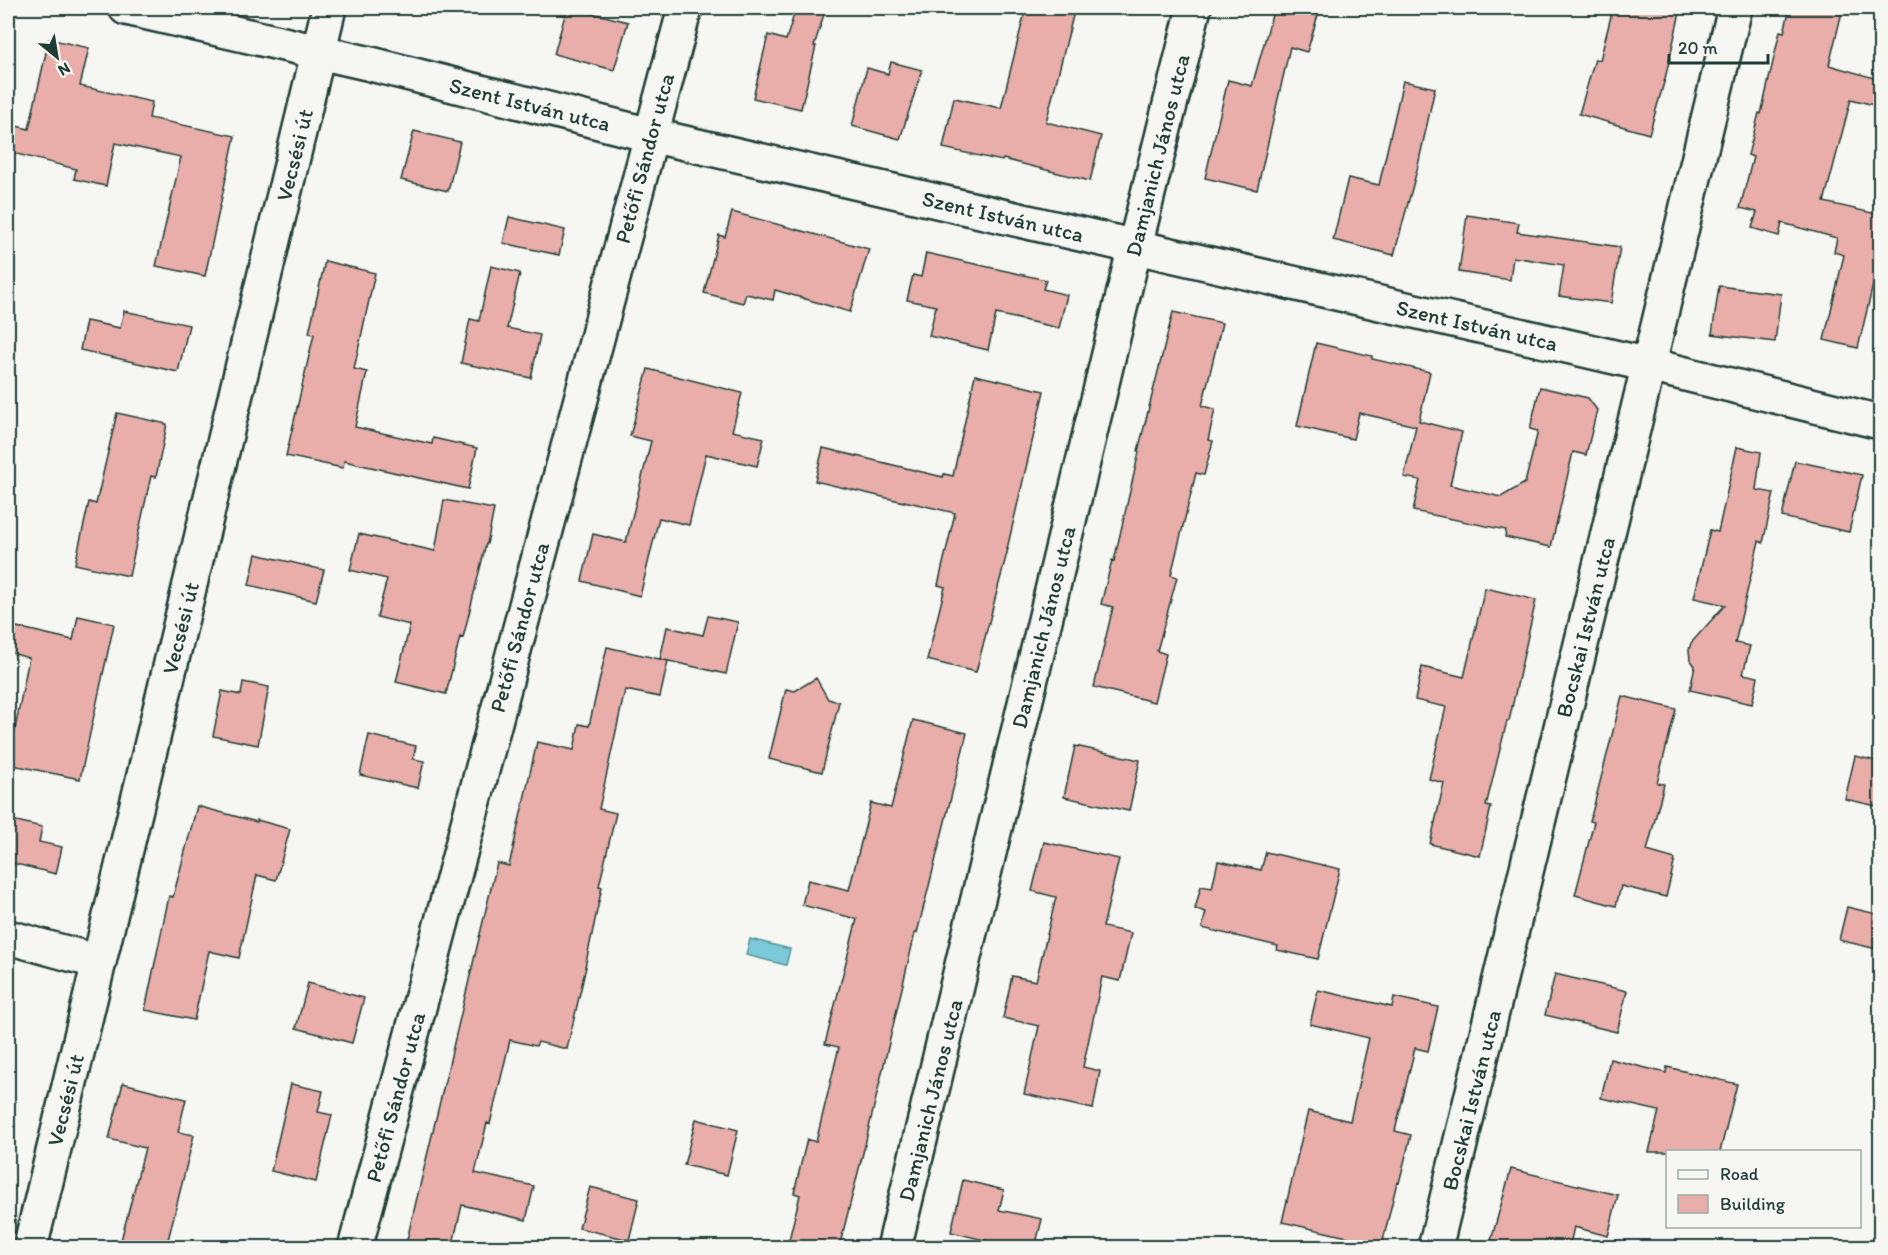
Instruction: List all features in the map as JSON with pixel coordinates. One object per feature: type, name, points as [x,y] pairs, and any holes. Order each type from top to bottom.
[{"type":"street","name":"Szent István utca","points":[[126,8],[371,64],[650,135],[1648,365],[1881,422]]},
{"type":"street","name":"Vecsési út","points":[[30,1248],[329,8]]},
{"type":"street","name":"Petőfi Sándor utca","points":[[355,1248],[685,8]]},
{"type":"street","name":"Damjanich János utca","points":[[894,1248],[1194,8]]},
{"type":"street","name":"Bocskai István utca","points":[[1435,1248],[1735,8]]},
{"type":"street","points":[[8,937],[99,962]]},
{"type":"water","points":[[750,939],[790,949],[786,965],[746,955]]},
{"type":"building","points":[[567,8],[628,22],[614,70],[554,54]]},
{"type":"building","points":[[796,8],[826,8],[814,46],[816,46],[801,109],[753,98],[768,35],[786,40]]},
{"type":"building","points":[[1026,8],[1075,8],[1046,122],[1101,136],[1090,181],[1003,159],[1002,161],[943,148],[954,98],[1001,108]]},
{"type":"building","points":[[1274,8],[1320,8],[1307,52],[1290,47],[1257,190],[1205,178],[1228,80],[1252,86]]},
{"type":"building","points":[[1613,8],[1681,8],[1665,79],[1649,134],[1579,114],[1595,59],[1600,60]]},
{"type":"building","points":[[1790,8],[1843,8],[1829,65],[1881,80],[1881,107],[1851,99],[1824,202],[1881,215],[1881,251],[1858,348],[1824,340],[1844,255],[1834,252],[1837,238],[1782,223],[1779,236],[1752,228],[1757,212],[1740,208],[1753,157],[1748,155],[1759,113],[1761,114],[1780,31],[1784,32]]},
{"type":"building","points":[[49,39],[89,48],[80,86],[152,102],[149,118],[235,136],[205,276],[156,266],[181,157],[115,143],[106,186],[74,179],[76,169],[9,152],[16,126],[29,129]]},
{"type":"building","points":[[891,62],[922,70],[900,139],[852,126],[867,68],[888,74]]},
{"type":"building","points":[[1403,81],[1435,88],[1417,170],[1394,255],[1333,240],[1348,178],[1379,185]]},
{"type":"building","points":[[414,131],[460,142],[448,191],[401,180]]},
{"type":"building","points":[[732,212],[869,249],[850,312],[775,290],[773,300],[746,294],[743,303],[704,293],[719,235],[725,237]]},
{"type":"building","points":[[1467,215],[1519,223],[1517,232],[1620,247],[1611,303],[1559,296],[1564,265],[1513,257],[1510,280],[1459,272]]},
{"type":"building","points":[[509,217],[565,230],[559,255],[503,243]]},
{"type":"building","points":[[926,253],[1046,280],[1043,289],[1067,295],[1059,328],[996,314],[988,350],[929,336],[936,306],[907,300],[913,275],[921,277]]},
{"type":"building","points":[[325,261],[375,273],[354,369],[367,372],[355,427],[432,444],[433,438],[477,448],[468,489],[344,461],[343,468],[286,456],[314,334],[309,333]]},
{"type":"building","points":[[491,266],[520,273],[507,328],[540,335],[531,378],[461,363],[470,319],[479,321]]},
{"type":"building","points":[[1719,286],[1781,294],[1775,342],[1712,334]]},
{"type":"building","points":[[124,311],[189,325],[178,372],[80,350],[86,321],[120,328]]},
{"type":"building","points":[[1173,312],[1222,323],[1202,406],[1215,409],[1208,440],[1213,441],[1204,475],[1196,473],[1171,575],[1177,577],[1157,651],[1166,654],[1154,702],[1094,687],[1113,607],[1101,604],[1112,560],[1114,561],[1138,451]]},
{"type":"building","points":[[1316,343],[1430,372],[1419,421],[1462,432],[1450,485],[1501,497],[1525,483],[1538,431],[1530,429],[1540,387],[1588,398],[1597,410],[1586,455],[1573,452],[1551,547],[1505,537],[1506,530],[1413,511],[1420,480],[1404,477],[1416,426],[1359,413],[1353,439],[1297,426]]},
{"type":"building","points":[[648,369],[742,393],[732,431],[764,438],[757,466],[706,454],[689,525],[659,518],[640,596],[582,581],[593,534],[626,542],[651,441],[630,436]]},
{"type":"building","points":[[975,375],[1044,391],[1008,549],[976,672],[927,660],[945,587],[938,585],[955,513],[815,481],[823,448],[943,477],[944,474],[953,476]]},
{"type":"building","points":[[117,413],[167,424],[156,477],[151,476],[129,576],[75,564],[89,502],[96,504]]},
{"type":"building","points":[[1737,447],[1761,452],[1756,490],[1774,493],[1763,543],[1759,541],[1735,643],[1750,646],[1743,674],[1758,677],[1752,704],[1690,690],[1695,666],[1690,659],[1691,643],[1725,605],[1694,598],[1710,530],[1718,532]]},
{"type":"building","points":[[1795,461],[1862,475],[1849,532],[1782,517]]},
{"type":"building","points":[[444,500],[494,509],[463,638],[460,637],[446,694],[396,682],[410,625],[377,617],[387,579],[350,570],[359,534],[435,551]]},
{"type":"building","points":[[256,554],[324,570],[316,601],[249,585]]},
{"type":"building","points":[[1485,588],[1536,600],[1509,721],[1507,721],[1486,806],[1491,807],[1480,856],[1430,844],[1444,783],[1429,779],[1446,707],[1415,700],[1422,667],[1464,677]]},
{"type":"building","points":[[78,616],[114,624],[80,779],[8,764],[29,658],[8,652],[8,625],[73,640]]},
{"type":"building","points":[[708,616],[738,622],[726,674],[660,659],[667,627],[703,635]]},
{"type":"building","points":[[607,647],[668,661],[660,697],[625,690],[599,809],[616,813],[599,886],[602,887],[586,967],[567,1049],[538,1042],[536,1046],[510,1040],[490,1124],[487,1123],[475,1173],[534,1186],[526,1220],[462,1205],[452,1248],[405,1248],[497,863],[509,866],[537,742],[574,750],[579,724],[589,726]]},
{"type":"building","points":[[816,678],[828,699],[839,702],[822,772],[769,759],[786,689],[795,691]]},
{"type":"building","points":[[243,682],[269,687],[258,745],[213,736],[222,691],[241,695]]},
{"type":"building","points":[[1622,696],[1676,709],[1657,783],[1664,784],[1647,851],[1675,859],[1666,897],[1621,886],[1616,906],[1575,895],[1594,822],[1590,821]]},
{"type":"building","points":[[913,720],[967,733],[917,933],[915,933],[839,1248],[787,1248],[800,1195],[794,1193],[807,1139],[816,1142],[839,1047],[825,1044],[857,919],[802,905],[808,880],[849,890],[871,803],[891,808]]},
{"type":"building","points":[[369,735],[416,746],[413,759],[424,761],[418,788],[360,775]]},
{"type":"building","points":[[1075,746],[1140,760],[1129,811],[1064,797]]},
{"type":"building","points":[[1855,756],[1881,762],[1881,807],[1845,799]]},
{"type":"building","points":[[197,806],[290,829],[276,880],[257,875],[239,958],[209,951],[194,1020],[145,1010],[169,896],[173,897]]},
{"type":"building","points":[[8,819],[42,827],[39,842],[62,847],[56,874],[8,862]]},
{"type":"building","points":[[1044,842],[1119,859],[1103,927],[1131,933],[1120,981],[1102,977],[1083,1067],[1100,1071],[1093,1109],[1024,1094],[1039,1026],[1003,1018],[1012,976],[1036,981],[1056,897],[1032,891]]},
{"type":"building","points":[[1266,852],[1340,869],[1318,959],[1277,950],[1278,946],[1202,928],[1206,912],[1195,909],[1201,886],[1212,888],[1218,861],[1261,870]]},
{"type":"building","points":[[1847,907],[1881,915],[1881,950],[1839,940]]},
{"type":"building","points":[[1555,974],[1627,991],[1617,1032],[1545,1015]]},
{"type":"building","points":[[308,983],[364,998],[352,1043],[296,1028]]},
{"type":"building","points":[[1318,990],[1392,1007],[1394,997],[1438,1007],[1428,1051],[1415,1048],[1395,1131],[1411,1135],[1382,1245],[1282,1222],[1308,1111],[1350,1121],[1369,1038],[1310,1024]]},
{"type":"building","points":[[1610,1059],[1666,1073],[1667,1067],[1737,1084],[1720,1150],[1649,1152],[1659,1111],[1601,1098]]},
{"type":"building","points":[[123,1083],[186,1099],[178,1132],[194,1135],[166,1248],[119,1248],[145,1148],[109,1139]]},
{"type":"building","points":[[291,1084],[323,1091],[318,1112],[332,1115],[316,1182],[271,1171]]},
{"type":"building","points":[[696,1119],[738,1130],[727,1175],[684,1165]]},
{"type":"building","points":[[1511,1169],[1618,1195],[1608,1236],[1574,1227],[1569,1248],[1489,1248]]},
{"type":"building","points":[[963,1180],[1004,1190],[999,1210],[1042,1219],[1035,1248],[1017,1248],[951,1232]]},
{"type":"building","points":[[590,1187],[639,1199],[629,1240],[579,1228]]}]
